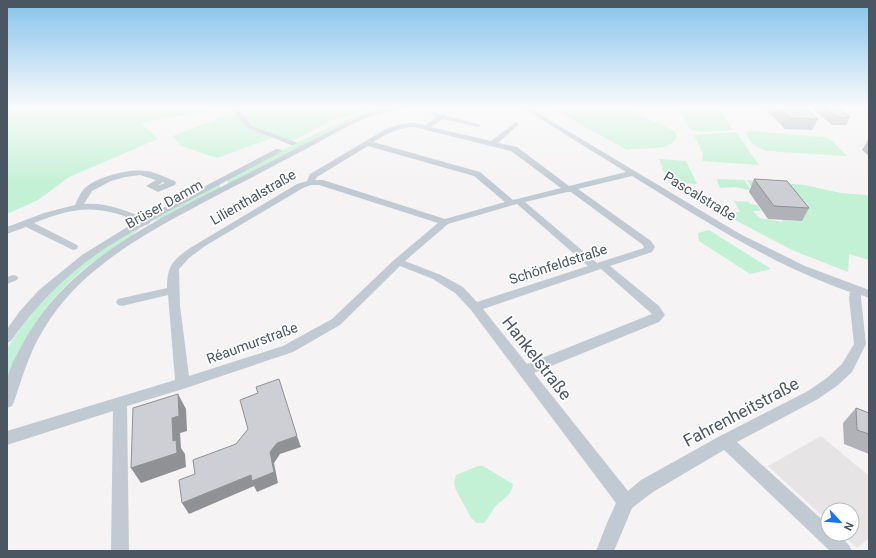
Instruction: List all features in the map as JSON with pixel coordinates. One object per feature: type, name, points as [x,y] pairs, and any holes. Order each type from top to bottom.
[{"type":"street","points":[[267,133],[294,143]]},
{"type":"street","name":"Brüser Damm","points":[[7,338],[36,301],[78,262],[120,233],[314,133]]},
{"type":"street","name":"Brüser Damm","points":[[7,402],[13,378],[26,346],[40,323],[56,302],[93,266],[115,249],[154,225],[331,133]]},
{"type":"street","points":[[310,182],[313,176],[384,133]]},
{"type":"street","points":[[452,133],[514,149],[571,189]]},
{"type":"street","points":[[492,143],[505,133]]},
{"type":"street","name":"Pascalstraße","points":[[567,133],[737,236],[769,253],[862,292]]},
{"type":"street","points":[[367,143],[477,174],[655,309],[659,314],[655,319],[524,371]]},
{"type":"street","points":[[78,208],[88,190],[127,173],[142,172],[163,179]]},
{"type":"street","name":"Réaumurstraße","points":[[7,438],[120,402],[183,384],[288,349],[312,337],[336,322],[398,262],[445,222],[515,202],[634,173]]},
{"type":"street","name":"Lilienthalstraße","points":[[183,384],[173,290],[174,269],[193,250],[300,186],[310,182],[320,182],[445,222]]},
{"type":"street","name":"Schönfeldstraße","points":[[475,307],[648,250],[650,247],[647,243],[571,189]]},
{"type":"street","points":[[7,231],[56,212],[91,206],[107,208],[154,225]]},
{"type":"street","points":[[26,223],[73,247]]},
{"type":"street","name":"Hankelstraße","points":[[398,262],[437,277],[459,290],[475,307],[626,502]]},
{"type":"street","points":[[122,302],[173,290]]},
{"type":"street","name":"Fahrenheitstraße","points":[[605,551],[613,529],[626,502],[647,486],[725,441],[813,395],[833,381],[847,368],[860,344],[855,298],[862,292]]},
{"type":"street","points":[[120,402],[120,551]]},
{"type":"street","points":[[725,441],[844,551]]},
{"type":"shaded area","points":[[821,436],[869,476],[869,538],[857,548],[851,542],[860,542],[860,502],[820,502],[820,514],[768,466]]},
{"type":"green space","points":[[7,133],[152,133],[158,139],[69,177],[38,200],[7,214]]},
{"type":"green space","points":[[180,133],[307,133],[288,143],[272,138],[217,158],[181,146],[173,136]]},
{"type":"green space","points":[[317,133],[327,133],[228,184],[227,180]]},
{"type":"green space","points":[[596,133],[676,133],[677,137],[673,142],[662,147],[627,150]]},
{"type":"green space","points":[[737,133],[759,165],[702,161],[703,154],[694,135]]},
{"type":"green space","points":[[745,133],[776,133],[824,137],[831,140],[847,156],[767,151],[753,145]]},
{"type":"green space","points":[[659,159],[686,161],[697,184],[668,182]]},
{"type":"green space","points":[[718,179],[744,180],[752,191],[736,187],[720,188],[717,181]]},
{"type":"green space","points":[[747,180],[804,185],[841,193],[866,195],[869,197],[869,260],[849,254],[848,272],[792,250],[735,220],[730,214],[740,212],[734,201],[749,202],[750,204],[757,205],[761,211],[753,211],[759,218],[783,222],[782,220],[803,221],[780,191],[754,190]]},
{"type":"green space","points":[[219,184],[221,188],[161,219],[151,221]]},
{"type":"green space","points":[[141,226],[132,235],[90,264],[51,302],[30,331],[7,380],[7,349],[21,327],[51,290],[99,250]]},
{"type":"green space","points":[[709,230],[771,269],[750,274],[699,241],[698,233]]},
{"type":"green space","points":[[478,466],[483,466],[513,484],[511,492],[495,507],[484,523],[477,523],[471,518],[455,488],[454,482],[456,475]]},
{"type":"building","points":[[754,179],[787,181],[809,208],[774,206]]},
{"type":"building","points":[[279,379],[297,436],[277,443],[270,452],[274,472],[252,481],[251,475],[182,503],[179,480],[195,474],[193,460],[236,444],[248,429],[240,400],[258,393],[256,387]]},
{"type":"building","points":[[178,394],[179,416],[172,418],[173,441],[176,440],[177,453],[131,468],[133,408]]},
{"type":"building","points":[[856,408],[869,413],[869,434],[857,430]]}]
